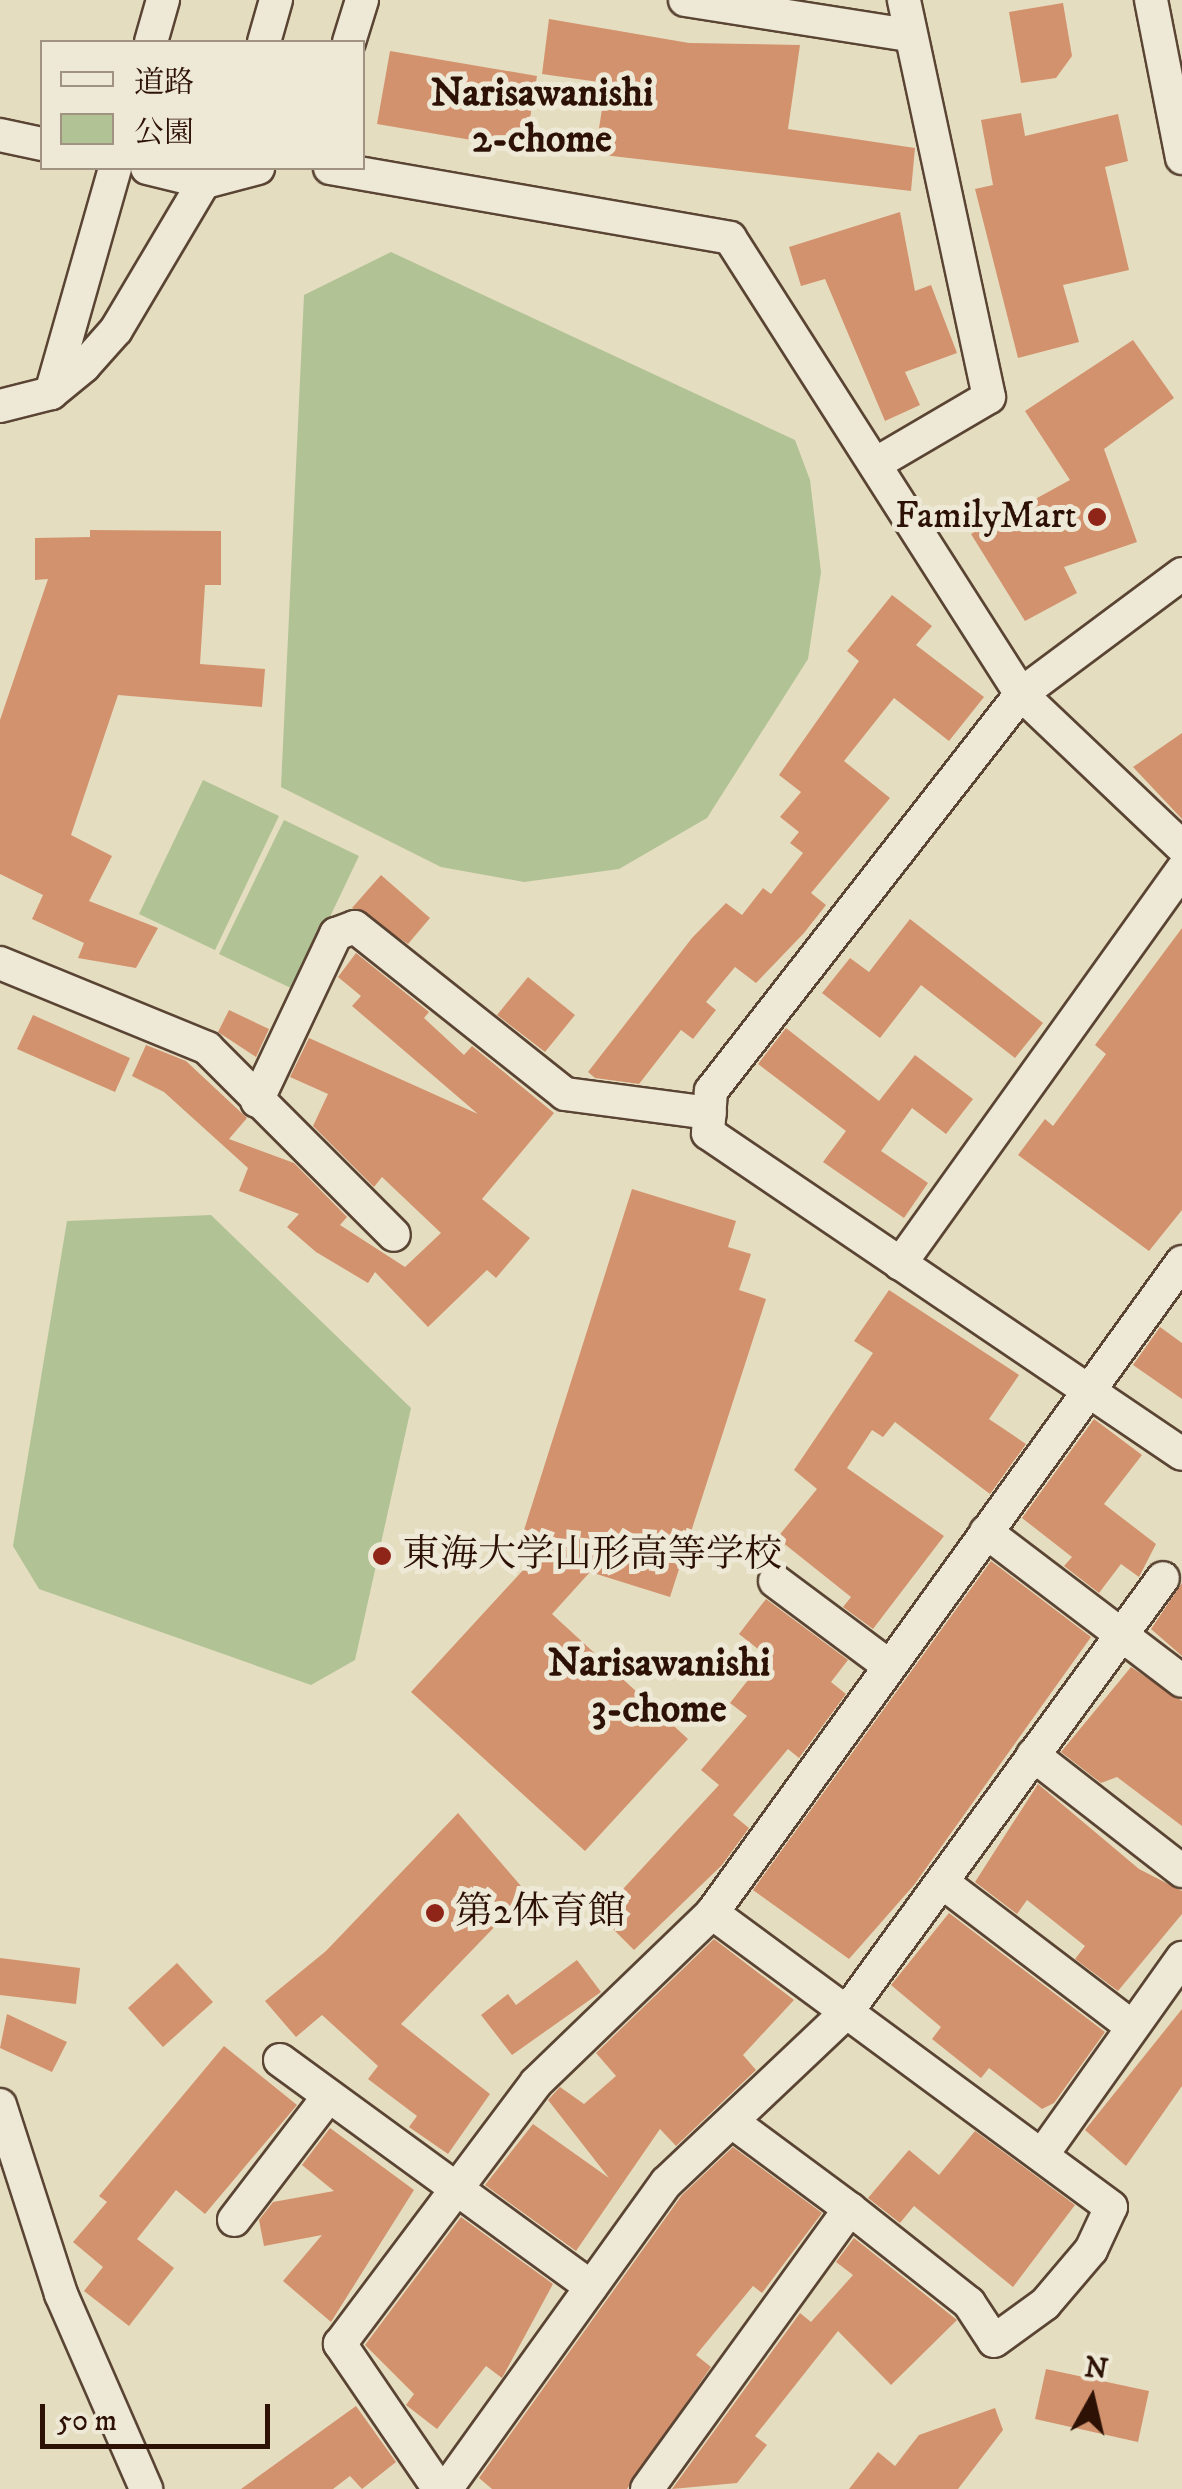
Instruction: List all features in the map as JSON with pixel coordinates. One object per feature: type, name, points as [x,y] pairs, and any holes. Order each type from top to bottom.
[{"type":"street","points":[[152,40],[164,0]]},
{"type":"street","points":[[265,40],[276,0]]},
{"type":"street","points":[[349,40],[362,0]]},
{"type":"street","points":[[685,0],[908,34]]},
{"type":"street","points":[[875,464],[989,397],[908,34],[904,0]]},
{"type":"street","points":[[1151,0],[1182,158]]},
{"type":"street","points":[[0,135],[40,144]]},
{"type":"street","points":[[51,393],[114,170]]},
{"type":"street","points":[[164,170],[208,175],[244,170]]},
{"type":"street","points":[[341,170],[730,238],[1021,694],[1182,847]]},
{"type":"street","points":[[0,406],[51,393],[116,330],[208,175]]},
{"type":"street","points":[[1182,574],[1021,694],[712,1091],[708,1133],[1182,1454]]},
{"type":"street","points":[[900,1264],[1182,870]]},
{"type":"street","points":[[257,1101],[336,934],[355,928],[565,1094],[710,1112]]},
{"type":"street","points":[[0,963],[207,1048],[394,1235]]},
{"type":"street","points":[[1163,1578],[846,2013],[734,2124],[667,2182],[443,2488],[369,2398],[340,2344],[459,2192],[536,2084],[712,1912],[1182,1262]]},
{"type":"street","points":[[986,1532],[1182,1681]]},
{"type":"street","points":[[775,1581],[889,1666]]},
{"type":"street","points":[[1033,1755],[1182,1871]]},
{"type":"street","points":[[942,1882],[1132,2027]]},
{"type":"street","points":[[712,1912],[846,2013],[1045,2152],[1111,2207],[1091,2250],[1045,2304],[994,2340],[969,2303],[734,2124]]},
{"type":"street","points":[[1045,2152],[1182,1958]]},
{"type":"street","points":[[280,2060],[591,2287]]},
{"type":"street","points":[[234,2220],[328,2097]]},
{"type":"street","points":[[0,2105],[61,2294],[146,2489]]},
{"type":"street","points":[[647,2489],[850,2210]]},
{"type":"green space","points":[[391,252],[795,440],[810,480],[821,572],[808,659],[707,818],[619,869],[524,882],[441,867],[281,787],[304,295]]},
{"type":"green space","points":[[203,780],[279,816],[215,950],[139,914]]},
{"type":"green space","points":[[284,820],[359,856],[295,990],[219,954]]},
{"type":"green space","points":[[211,1215],[411,1408],[355,1660],[311,1685],[39,1589],[13,1546],[67,1221]]},
{"type":"building","points":[[1063,3],[1072,56],[1056,78],[1021,83],[1009,12]]},
{"type":"building","points":[[549,19],[689,43],[800,45],[788,129],[915,148],[911,191],[595,154],[606,83],[542,74]]},
{"type":"building","points":[[390,51],[537,76],[525,149],[377,124]]},
{"type":"building","points":[[1021,113],[1025,136],[1118,114],[1128,161],[1105,167],[1129,270],[1063,285],[1079,342],[1018,358],[975,189],[993,185],[981,120]]},
{"type":"building","points":[[900,212],[915,291],[931,285],[957,353],[905,372],[920,405],[885,421],[825,279],[801,286],[789,247]]},
{"type":"building","points":[[1133,340],[1174,398],[1104,449],[1137,542],[1064,567],[1077,593],[1025,621],[971,534],[1070,480],[1025,411]]},
{"type":"building","points":[[90,530],[221,531],[221,585],[205,585],[200,664],[265,669],[262,707],[118,695],[71,835],[112,856],[89,901],[158,928],[136,968],[78,958],[84,943],[32,919],[43,895],[0,874],[0,720],[48,579],[35,580],[35,538],[90,537]]},
{"type":"building","points":[[892,595],[932,626],[916,645],[984,697],[949,741],[894,698],[844,761],[890,798],[811,893],[826,905],[804,933],[756,983],[735,967],[706,1002],[716,1010],[693,1039],[681,1030],[639,1084],[595,1078],[588,1072],[692,938],[726,903],[742,915],[763,888],[771,894],[803,853],[790,843],[799,832],[780,817],[801,792],[779,775],[859,661],[847,651]]},
{"type":"building","points":[[1182,733],[1182,819],[1133,767]]},
{"type":"building","points":[[381,875],[430,918],[408,944],[352,908]]},
{"type":"building","points":[[910,919],[1043,1023],[1015,1058],[921,985],[880,1038],[822,993],[850,958],[869,972]]},
{"type":"building","points":[[1182,928],[1182,1210],[1149,1251],[1018,1155],[1045,1119],[1053,1126],[1106,1054],[1095,1045]]},
{"type":"building","points":[[356,953],[429,1012],[424,1018],[464,1055],[472,1046],[554,1113],[482,1199],[530,1238],[496,1278],[487,1270],[428,1327],[375,1272],[368,1283],[316,1252],[287,1227],[299,1214],[239,1191],[248,1168],[164,1092],[132,1076],[146,1045],[186,1061],[247,1118],[229,1139],[294,1163],[347,1217],[340,1225],[405,1267],[441,1233],[382,1177],[374,1187],[313,1126],[328,1094],[290,1077],[309,1038],[478,1114],[352,1006],[361,996],[338,977]]},
{"type":"building","points":[[528,977],[575,1015],[545,1052],[497,1015]]},
{"type":"building","points":[[229,1010],[269,1029],[256,1057],[218,1032]]},
{"type":"building","points":[[33,1015],[130,1058],[115,1092],[17,1049]]},
{"type":"building","points":[[786,1028],[879,1101],[915,1055],[973,1099],[946,1134],[912,1108],[881,1151],[928,1183],[904,1218],[823,1162],[846,1131],[758,1064]]},
{"type":"building","points":[[632,1189],[736,1221],[728,1247],[751,1254],[739,1290],[766,1299],[670,1597],[590,1572],[552,1614],[688,1739],[585,1851],[411,1692],[537,1555],[518,1549]]},
{"type":"building","points":[[889,1290],[1019,1375],[989,1419],[1026,1444],[990,1494],[895,1422],[883,1437],[872,1430],[847,1468],[944,1536],[873,1629],[843,1607],[851,1597],[777,1538],[817,1489],[794,1470],[873,1353],[854,1341]]},
{"type":"building","points":[[1160,1327],[1182,1343],[1182,1399],[1133,1365]]},
{"type":"building","points":[[1094,1419],[1142,1455],[1104,1504],[1156,1544],[1139,1577],[1121,1564],[1099,1593],[1064,1566],[1072,1557],[1022,1518]]},
{"type":"building","points":[[991,1561],[1091,1637],[914,1885],[849,1959],[753,1890]]},
{"type":"building","points":[[1182,1583],[1182,1656],[1151,1629]]},
{"type":"building","points":[[766,1599],[848,1660],[831,1682],[846,1694],[799,1758],[788,1749],[733,1815],[749,1828],[722,1865],[634,1950],[599,1915],[719,1785],[701,1770],[747,1716],[730,1703],[767,1656],[739,1634]]},
{"type":"building","points":[[1131,1667],[1182,1701],[1182,1826],[1117,1777],[1101,1783],[1061,1752]]},
{"type":"building","points":[[1038,1784],[1139,1869],[1182,1891],[1182,1914],[1118,1991],[1075,1959],[1085,1946],[1027,1900],[1017,1914],[975,1882]]},
{"type":"building","points":[[458,1813],[527,1893],[401,2024],[490,2094],[448,2154],[409,2127],[417,2116],[368,2079],[378,2066],[322,2015],[296,2037],[265,2001],[326,1951]]},
{"type":"building","points":[[949,1913],[1105,2032],[1054,2103],[1042,2109],[989,2068],[981,2078],[932,2039],[941,2027],[891,1985]]},
{"type":"building","points":[[714,1939],[794,2000],[743,2055],[756,2070],[676,2146],[660,2129],[576,2251],[485,2185],[533,2124],[609,2178],[548,2100],[560,2087],[584,2104],[616,2076],[596,2053]]},
{"type":"building","points":[[0,1958],[80,1968],[76,2004],[0,1995]]},
{"type":"building","points":[[577,1960],[601,1992],[512,2055],[481,2015],[508,1994],[516,2005]]},
{"type":"building","points":[[177,1963],[213,2002],[163,2047],[128,2008]]},
{"type":"building","points":[[1182,2009],[1182,2086],[1126,2166],[1085,2130]]},
{"type":"building","points":[[7,2014],[67,2042],[52,2072],[0,2048]]},
{"type":"building","points":[[224,2046],[297,2105],[205,2214],[176,2190],[137,2239],[174,2268],[129,2326],[84,2291],[103,2267],[73,2242],[107,2202],[99,2196]]},
{"type":"building","points":[[330,2128],[414,2190],[331,2322],[283,2281],[322,2235],[264,2246],[259,2220],[273,2202],[334,2191],[302,2165]]},
{"type":"building","points":[[975,2131],[1075,2205],[1013,2287],[914,2206],[900,2223],[868,2198],[909,2150],[939,2175]]},
{"type":"building","points":[[733,2147],[822,2213],[762,2293],[753,2286],[696,2355],[711,2367],[627,2489],[492,2489],[479,2478],[682,2195]]},
{"type":"building","points":[[461,2217],[553,2284],[502,2378],[486,2366],[437,2429],[406,2405],[414,2394],[365,2345]]},
{"type":"building","points":[[854,2238],[957,2320],[891,2385],[838,2331],[755,2436],[767,2445],[737,2483],[672,2489],[800,2313],[811,2322],[853,2275],[836,2262]]},
{"type":"building","points":[[1046,2369],[1149,2391],[1138,2442],[1035,2419]]},
{"type":"building","points":[[356,2406],[396,2462],[362,2489],[350,2476],[333,2489],[241,2489]]},
{"type":"building","points":[[995,2408],[1003,2430],[958,2489],[849,2489],[878,2452],[895,2466],[919,2435]]},
{"type":"place","name":"FamilyMart","points":[[1097,517]]},
{"type":"place","name":"東海大学山形高等学校","points":[[382,1556]]},
{"type":"place","name":"第2体育館","points":[[435,1913]]},
{"type":"district","name":"Narisawanishi 2-chome","points":[[542,117]]},
{"type":"district","name":"Narisawanishi 3-chome","points":[[659,1687]]}]
